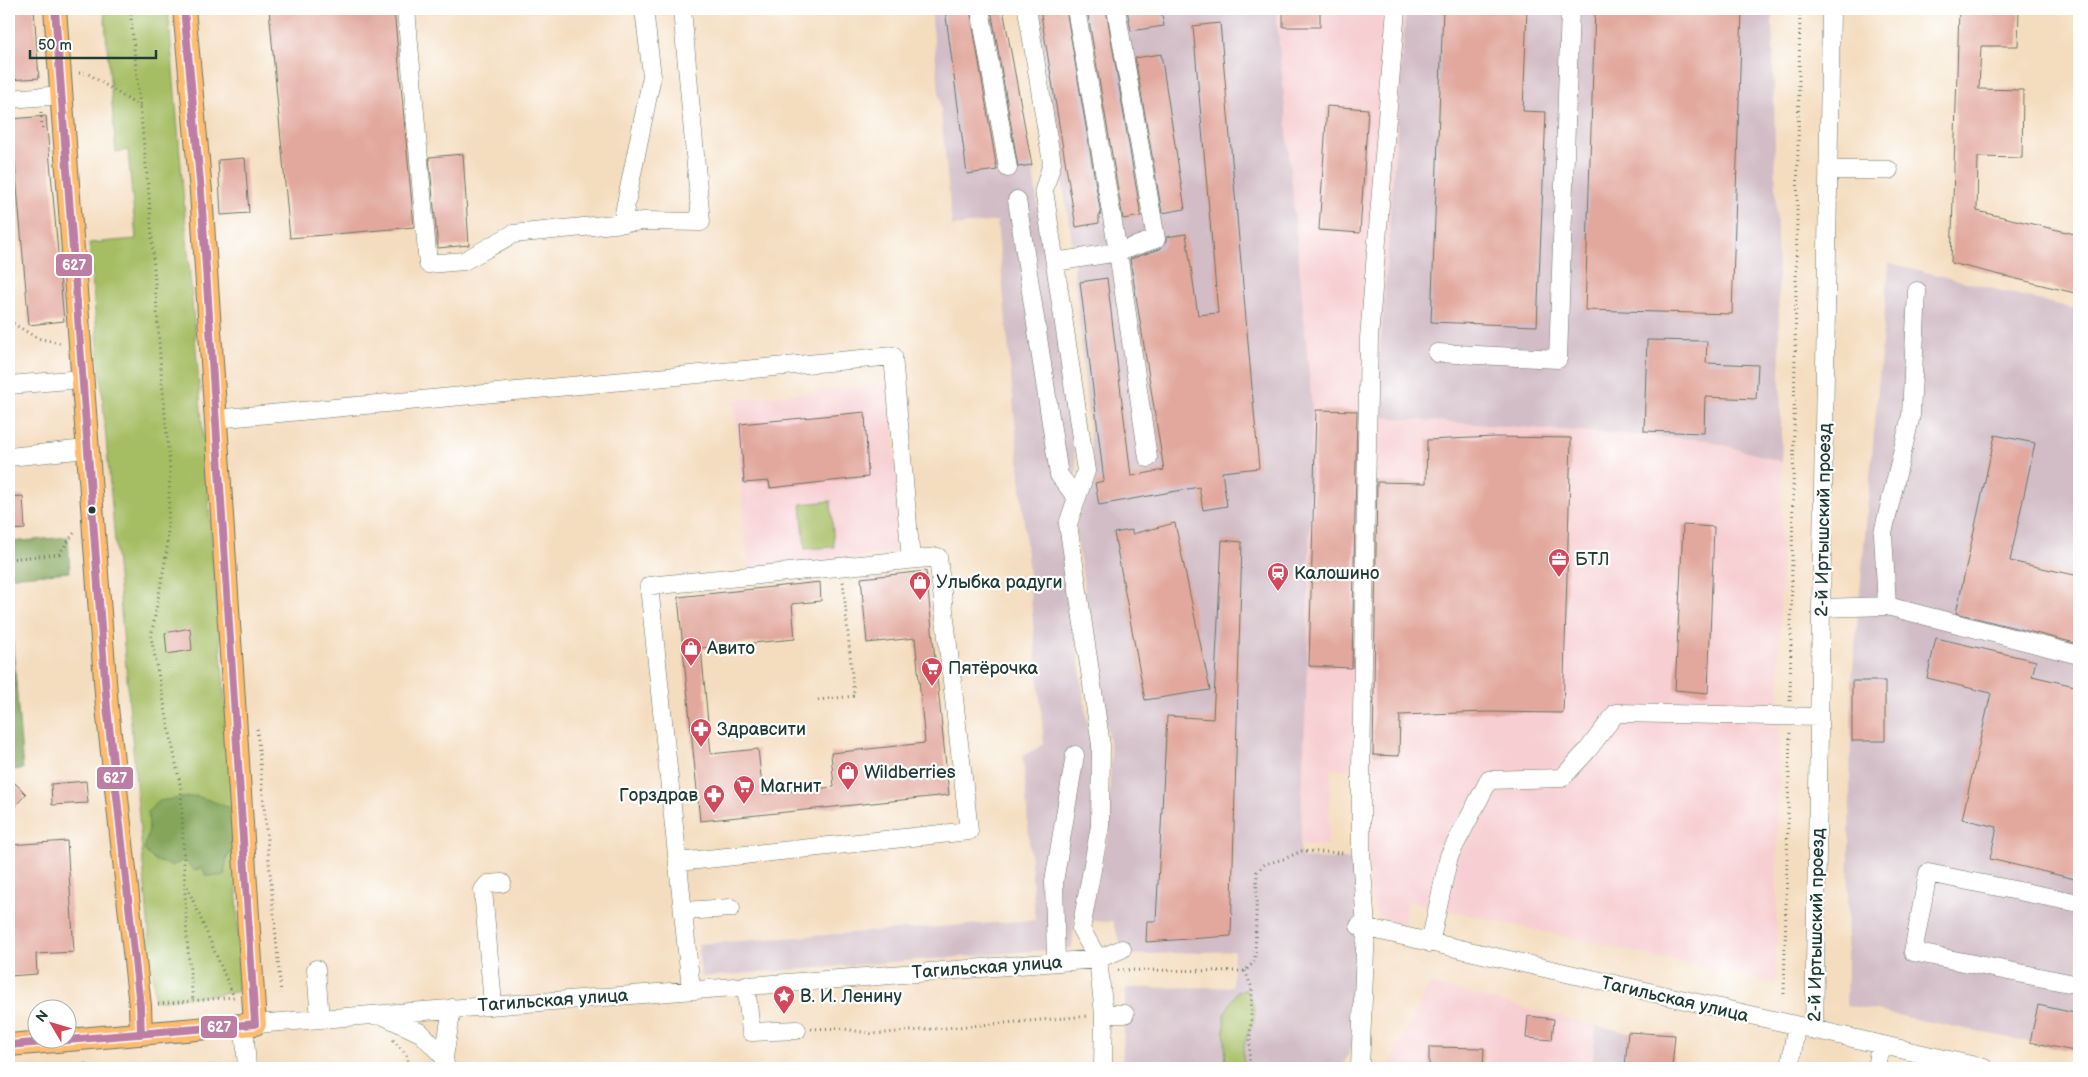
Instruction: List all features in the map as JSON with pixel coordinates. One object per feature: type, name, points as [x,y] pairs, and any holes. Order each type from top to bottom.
[{"type":"main road","points":[[55,9],[60,73],[59,96],[107,707],[140,1006],[141,1034]]},
{"type":"main road","points":[[184,9],[200,179],[216,419],[250,1024]]},
{"type":"main road","name":"Тагильская улица","points":[[9,1045],[250,1024]]},
{"type":"street","points":[[9,99],[59,96],[47,9]]},
{"type":"street","points":[[406,9],[428,264],[464,262],[513,234],[644,221],[702,222],[682,9]]},
{"type":"street","points":[[622,223],[652,76],[644,9]]},
{"type":"street","points":[[980,9],[1008,168]]},
{"type":"street","points":[[1027,9],[1052,163],[1044,190],[1086,470],[1068,524],[1101,745],[1100,826],[1081,928],[1098,959],[1104,1014],[1103,1068]]},
{"type":"street","points":[[1076,9],[1118,252],[1148,458]]},
{"type":"street","points":[[1055,262],[1118,252],[1156,239],[1116,9]]},
{"type":"street","points":[[1360,1068],[1362,927],[1360,769],[1369,338],[1396,9]]},
{"type":"street","points":[[1437,353],[1558,360],[1570,9]]},
{"type":"street","name":"2-й Иртышский проезд","points":[[1814,1031],[1831,9]]},
{"type":"street","points":[[1828,170],[1889,170]]},
{"type":"street","points":[[1017,200],[1059,476],[1076,498]]},
{"type":"street","points":[[1887,606],[1883,533],[1911,415],[1917,291]]},
{"type":"street","points":[[216,419],[893,356],[894,401],[911,560]]},
{"type":"street","points":[[9,385],[82,379]]},
{"type":"street","points":[[9,457],[86,449]]},
{"type":"street","points":[[679,862],[969,831],[938,557],[649,586],[691,990]]},
{"type":"street","points":[[1821,608],[1887,606],[2079,655]]},
{"type":"street","points":[[1430,942],[1450,856],[1489,780],[1562,778],[1587,751],[1616,714],[1819,717]]},
{"type":"street","points":[[1056,962],[1054,882],[1075,755]]},
{"type":"street","points":[[2079,903],[1928,874],[1912,952],[2079,984]]},
{"type":"street","points":[[493,1004],[483,890],[488,884],[502,883]]},
{"type":"street","points":[[684,911],[731,908]]},
{"type":"street","name":"Тагильская улица","points":[[1362,927],[1796,1027],[1984,1068]]},
{"type":"street","name":"Тагильская улица","points":[[250,1024],[1098,959],[1122,949]]},
{"type":"street","points":[[316,969],[320,1019]]},
{"type":"street","points":[[746,985],[751,1032],[798,1030]]},
{"type":"street","points":[[445,1063],[452,1008]]},
{"type":"street","points":[[379,1014],[421,1033],[445,1063]]},
{"type":"street","points":[[1104,1014],[1124,1014]]},
{"type":"street","points":[[247,1065],[250,1024]]},
{"type":"street","points":[[1790,1068],[1796,1027]]},
{"type":"street","points":[[1876,1068],[1880,1045]]},
{"type":"path","points":[[130,9],[141,107],[170,470],[167,551],[151,637],[181,789],[186,940],[192,1001]]},
{"type":"path","points":[[1784,994],[1800,9]]},
{"type":"path","points":[[60,73],[87,73],[141,107]]},
{"type":"path","points":[[9,321],[37,338],[61,343]]},
{"type":"path","points":[[9,559],[59,554],[78,529]]},
{"type":"path","points":[[818,700],[854,696],[843,580]]},
{"type":"path","points":[[1098,959],[1117,970],[1245,971],[1255,961],[1258,872],[1265,864],[1284,860],[1302,851],[1361,854]]},
{"type":"path","points":[[155,1004],[234,997],[185,882]]},
{"type":"path","points":[[1245,971],[1252,988],[1249,1068]]},
{"type":"path","points":[[798,1030],[839,1028],[873,1034],[1104,1014]]},
{"type":"path","points":[[391,1039],[406,1054],[410,1068]]},
{"type":"path","points":[[85,1062],[86,1068]]},
{"type":"path","points":[[184,1068],[247,1065]]},
{"type":"shaded area","points":[[931,9],[1003,9],[1032,165],[1077,469],[1061,523],[1091,751],[1094,831],[1075,916],[1072,948],[701,977],[698,944],[1035,920],[1023,756],[1044,744],[997,221],[952,226]]},
{"type":"shaded area","points":[[1035,9],[1276,9],[1312,408],[1307,675],[1300,845],[1302,858],[1358,859],[1359,926],[1355,1039],[1342,1068],[1122,1068],[1126,988],[1232,987],[1234,951],[1124,955],[1113,922],[1088,921],[1108,834],[1111,753],[1075,528],[1093,470],[1071,235]]},
{"type":"shaded area","points":[[1276,9],[1406,9],[1376,417],[1706,440],[1782,462],[1776,984],[1407,901],[1403,926],[1378,917],[1370,896],[1368,853],[1369,770],[1331,769],[1328,846],[1300,845],[1307,675]]},
{"type":"shaded area","points":[[1406,9],[1772,9],[1782,462],[1706,440],[1375,417]]},
{"type":"shaded area","points":[[1889,263],[2079,310],[2079,1052],[1846,1005],[1852,681]]},
{"type":"shaded area","points":[[889,384],[905,551],[748,571],[734,400]]},
{"type":"shaded area","points":[[1430,984],[1596,1026],[1592,1068],[1387,1068]]},
{"type":"shaded area","points":[[1596,1026],[1628,1032],[1675,1035],[1672,1068],[1592,1068]]},
{"type":"green space","points":[[104,9],[168,9],[234,809],[240,987],[237,992],[155,1001],[89,243],[136,239],[128,150],[116,152]]},
{"type":"green space","points":[[831,501],[834,547],[805,549],[801,504]]},
{"type":"green space","points":[[68,537],[70,572],[9,577],[9,542]]},
{"type":"green space","points":[[9,597],[23,769],[9,770]]},
{"type":"green space","points":[[197,796],[234,809],[235,852],[227,856],[224,876],[206,876],[202,867],[194,871],[184,860],[172,866],[154,860],[144,850],[149,829],[148,812],[158,801]]},
{"type":"green space","points":[[1246,990],[1252,1001],[1255,1016],[1243,1053],[1245,1068],[1226,1068],[1224,1015],[1237,991]]},
{"type":"building","points":[[9,9],[34,9],[39,78],[9,80]]},
{"type":"building","points":[[269,9],[394,9],[414,227],[290,238]]},
{"type":"building","points":[[945,9],[970,9],[997,170],[967,174]]},
{"type":"building","points":[[991,9],[1003,9],[1032,165],[1018,167]]},
{"type":"building","points":[[1040,9],[1066,9],[1101,215],[1099,215],[1099,223],[1076,227]]},
{"type":"building","points":[[1087,9],[1106,9],[1141,216],[1123,219]]},
{"type":"building","points":[[1127,9],[1161,9],[1164,26],[1131,31]]},
{"type":"building","points":[[1283,9],[1320,9],[1320,27],[1283,27]]},
{"type":"building","points":[[1443,9],[1527,9],[1523,111],[1546,112],[1537,326],[1431,322]]},
{"type":"building","points":[[1595,9],[1742,9],[1732,314],[1585,310]]},
{"type":"building","points":[[1959,9],[2019,9],[2018,46],[1981,46],[1979,89],[2023,90],[2022,158],[1978,157],[1977,211],[2079,235],[2079,294],[1951,263]]},
{"type":"building","points":[[1220,23],[1259,468],[1222,472],[1227,506],[1203,510],[1199,487],[1099,505],[1095,483],[1104,481],[1080,282],[1107,278],[1131,476],[1164,470],[1130,259],[1160,249],[1166,243],[1166,237],[1186,234],[1198,315],[1218,313],[1193,26]]},
{"type":"building","points":[[1161,54],[1185,209],[1162,213],[1135,58]]},
{"type":"building","points":[[1327,106],[1368,109],[1360,233],[1319,230]]},
{"type":"building","points":[[46,116],[64,321],[29,325],[11,119]]},
{"type":"building","points":[[463,154],[469,245],[438,248],[429,157]]},
{"type":"building","points":[[245,158],[249,213],[221,215],[218,160]]},
{"type":"building","points":[[1647,340],[1707,341],[1706,363],[1758,365],[1756,399],[1705,397],[1704,433],[1644,431]]},
{"type":"building","points":[[1316,410],[1357,411],[1352,668],[1309,666]]},
{"type":"building","points":[[865,412],[868,477],[770,488],[769,481],[744,483],[740,424]]},
{"type":"building","points":[[1995,435],[2035,443],[2010,561],[2079,576],[2079,644],[1956,613]]},
{"type":"building","points":[[1495,437],[1571,438],[1563,713],[1487,712],[1400,715],[1399,756],[1373,755],[1377,482],[1426,483],[1427,440]]},
{"type":"building","points":[[23,496],[25,529],[9,530],[9,497]]},
{"type":"building","points":[[1175,523],[1210,690],[1145,700],[1114,533],[1132,530],[1132,534]]},
{"type":"building","points":[[1683,525],[1714,527],[1708,693],[1675,690]]},
{"type":"building","points":[[1222,540],[1242,542],[1231,936],[1146,942],[1147,921],[1156,921],[1167,716],[1213,719]]},
{"type":"building","points":[[926,571],[949,795],[700,821],[678,597],[820,582],[821,601],[792,604],[795,639],[701,648],[711,754],[758,749],[763,794],[834,787],[831,753],[925,743],[915,638],[867,643],[861,578]]},
{"type":"building","points":[[190,628],[192,650],[167,654],[165,633]]},
{"type":"building","points":[[1936,638],[2036,661],[2032,676],[2079,687],[2079,880],[1990,859],[1997,827],[1962,819],[1991,693],[1927,678]]},
{"type":"building","points":[[1852,681],[1885,681],[1885,741],[1852,741]]},
{"type":"building","points":[[86,781],[88,803],[52,805],[51,784]]},
{"type":"building","points":[[15,783],[26,794],[9,813],[9,790]]},
{"type":"building","points":[[67,841],[74,952],[36,954],[37,974],[9,976],[9,845]]},
{"type":"building","points":[[2038,1005],[2079,1014],[2079,1052],[2030,1042]]},
{"type":"building","points":[[1528,1016],[1554,1019],[1552,1040],[1526,1038]]},
{"type":"building","points":[[1628,1032],[1675,1035],[1672,1068],[1625,1068]]},
{"type":"building","points":[[1429,1047],[1484,1048],[1483,1068],[1429,1068]]},
{"type":"transit line","name":"627","points":[[55,9],[107,707],[140,1006],[141,1034]]},
{"type":"transit line","name":"627","points":[[9,1045],[255,1024],[201,192],[184,9]]},
{"type":"place","name":"БТЛ","points":[[1559,578]]},
{"type":"place","name":"Калошино","points":[[1278,592]]},
{"type":"place","name":"Улыбка радуги","points":[[920,601]]},
{"type":"place","name":"Авито","points":[[691,667]]},
{"type":"place","name":"Пятёрочка","points":[[932,687]]},
{"type":"place","name":"Здравсити","points":[[701,748]]},
{"type":"place","name":"Wildberries","points":[[848,791]]},
{"type":"place","name":"Магнит","points":[[744,805]]},
{"type":"place","name":"Горздрав","points":[[714,814]]},
{"type":"place","name":"В. И. Ленину","points":[[784,1015]]}]
